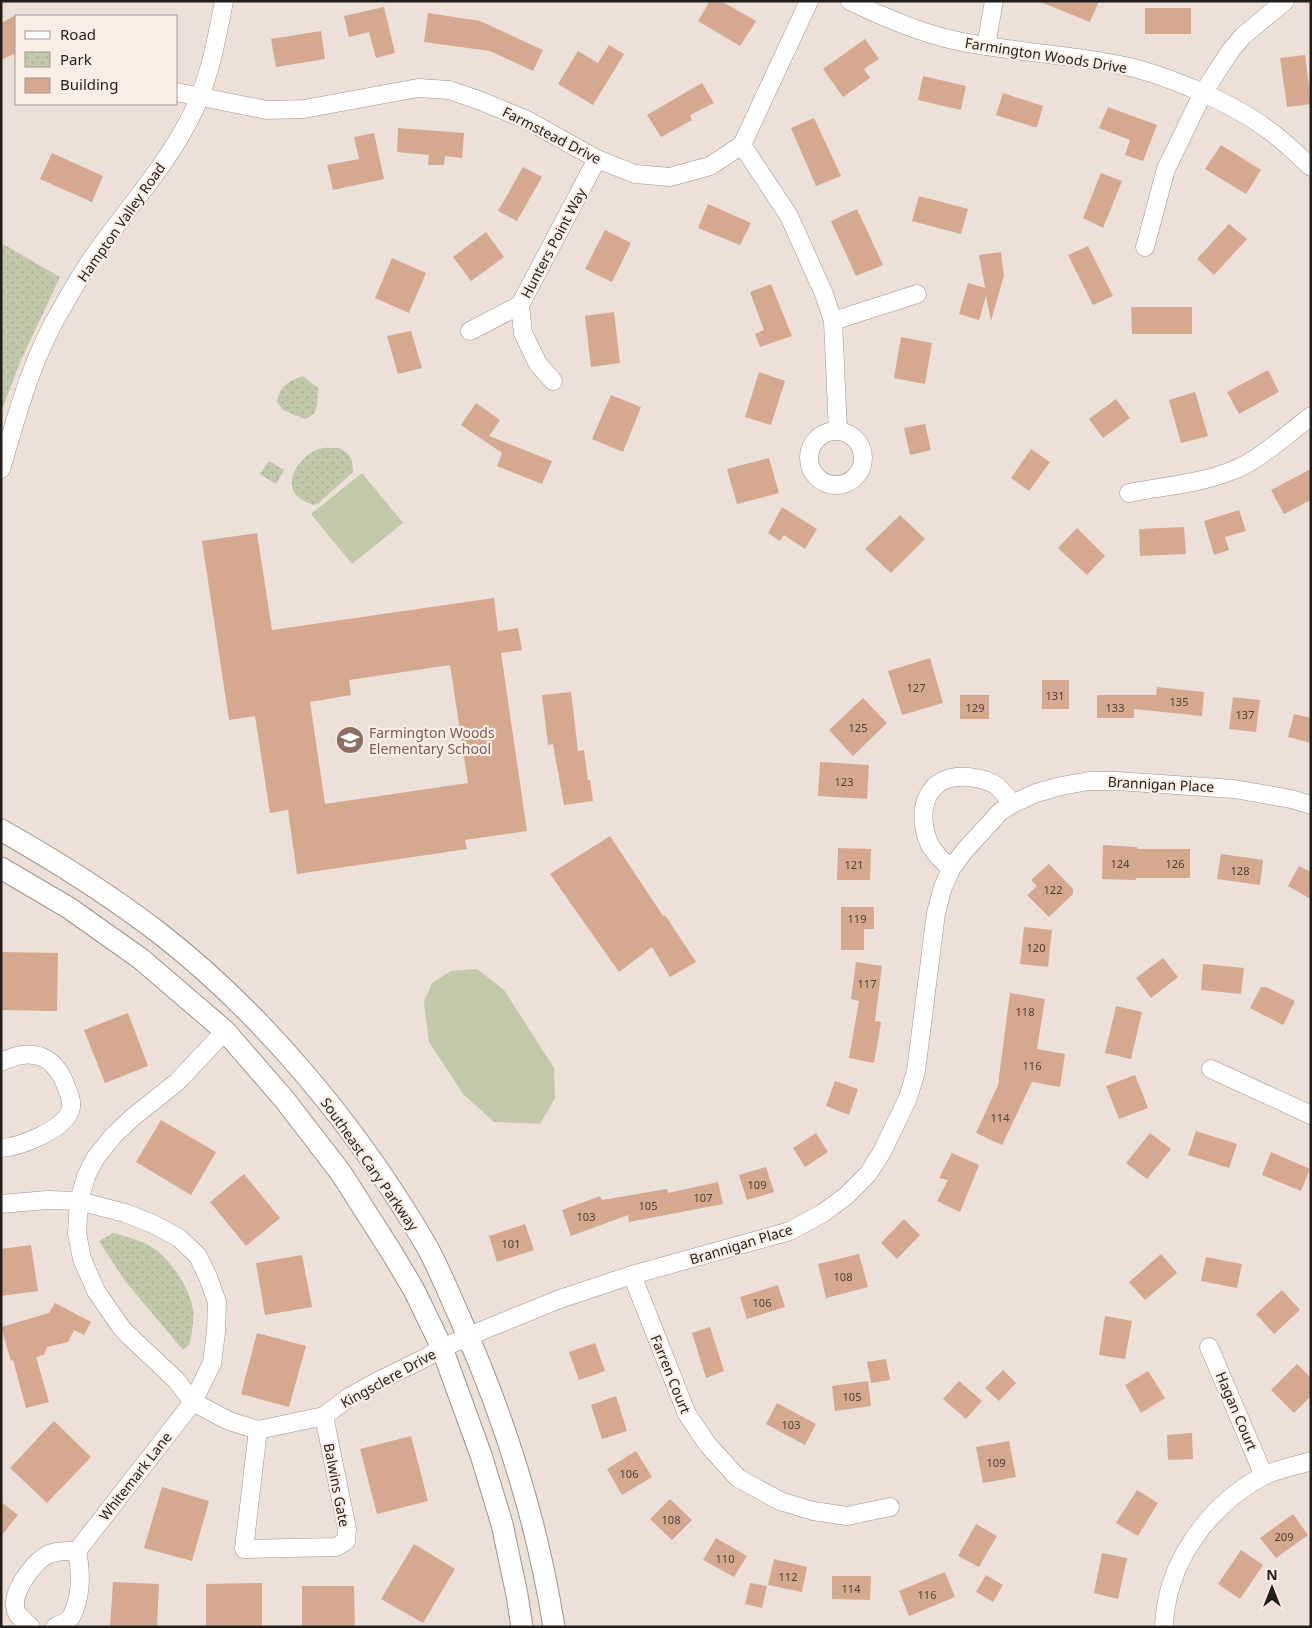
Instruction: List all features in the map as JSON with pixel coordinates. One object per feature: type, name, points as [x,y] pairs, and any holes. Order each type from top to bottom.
[{"type":"main road","name":"Southeast Cary Parkway","points":[[1,830],[88,882],[159,933],[211,977],[257,1022],[324,1098],[367,1155],[427,1247],[468,1337],[493,1398],[535,1528],[547,1581],[554,1627]]},
{"type":"main road","points":[[1,868],[69,908],[141,959],[225,1031],[284,1100],[341,1173],[414,1290],[442,1348],[481,1455],[502,1524],[522,1627]]},
{"type":"street","name":"Hampton Valley Road","points":[[1,469],[36,362],[61,308],[94,255],[152,180],[188,124],[199,97],[215,46],[224,1]]},
{"type":"street","points":[[809,1],[742,145],[789,216],[824,294],[833,321],[838,431]]},
{"type":"street","name":"Farmington Woods Drive","points":[[850,1],[922,32],[986,46],[1115,64],[1143,70],[1203,93],[1240,112],[1270,131],[1311,167]]},
{"type":"street","points":[[986,46],[994,1]]},
{"type":"street","points":[[1145,247],[1166,169],[1203,93],[1231,50],[1245,34],[1285,1]]},
{"type":"street","name":"Farmstead Drive","points":[[178,92],[267,110],[304,110],[418,88],[449,90],[527,120],[598,160],[635,174],[670,177],[710,166],[742,145]]},
{"type":"street","name":"Hunters Point Way","points":[[553,381],[538,364],[523,333],[520,305],[598,160]]},
{"type":"street","points":[[833,321],[917,294]]},
{"type":"street","points":[[470,332],[520,305]]},
{"type":"street","points":[[1129,493],[1197,482],[1233,471],[1267,450],[1311,416]]},
{"type":"street","points":[[952,869],[938,856],[930,843],[924,825],[923,809],[925,800],[932,789],[952,778],[980,778],[995,785],[1012,804]]},
{"type":"street","name":"Brannigan Place","points":[[442,1348],[560,1300],[632,1275],[790,1231],[809,1222],[835,1205],[868,1174],[896,1126],[908,1098],[913,1080],[917,1062],[936,913],[943,887],[964,850],[1000,812],[1012,804],[1036,793],[1061,786],[1090,781],[1117,781],[1234,789],[1292,799],[1311,805]]},
{"type":"street","name":"Kingsclere Drive","points":[[225,1031],[177,1082],[114,1135],[96,1156],[86,1176],[79,1201],[77,1233],[82,1259],[96,1291],[123,1330],[176,1380],[194,1402],[229,1422],[258,1430],[324,1416],[349,1397],[442,1348]]},
{"type":"street","points":[[1,1062],[24,1054],[41,1056],[52,1062],[64,1079],[72,1103],[70,1112],[64,1122],[39,1137],[11,1148],[1,1148]]},
{"type":"street","points":[[1211,1069],[1311,1115]]},
{"type":"street","points":[[1,1204],[47,1200],[79,1201],[125,1212],[180,1238],[198,1256],[217,1302],[212,1362],[194,1402]]},
{"type":"street","name":"Farren Court","points":[[632,1275],[687,1414],[708,1445],[738,1478],[780,1501],[813,1512],[847,1516],[890,1507]]},
{"type":"street","name":"Hagan Court","points":[[1209,1347],[1264,1476]]},
{"type":"street","name":"Whitemark Lane","points":[[77,1551],[194,1402]]},
{"type":"street","name":"Balwins Gate","points":[[258,1430],[244,1550],[336,1547],[346,1540],[347,1528],[324,1416]]},
{"type":"street","points":[[1164,1627],[1164,1614],[1174,1573],[1194,1539],[1214,1514],[1239,1492],[1264,1476],[1311,1461]]},
{"type":"street","points":[[31,1627],[17,1612],[15,1600],[22,1583],[36,1563],[46,1556],[56,1552],[77,1551],[81,1576],[73,1614],[64,1623],[55,1627]]},
{"type":"green space","points":[[1,243],[60,277],[21,360],[1,412]]},
{"type":"green space","points":[[303,376],[318,388],[317,405],[314,414],[305,419],[283,410],[277,402],[280,392],[286,385]]},
{"type":"green space","points":[[339,448],[350,457],[353,472],[319,503],[313,505],[297,496],[292,481],[293,474],[301,461],[319,449]]},
{"type":"green space","points":[[269,461],[284,470],[276,484],[260,474]]},
{"type":"green space","points":[[362,473],[403,523],[352,564],[311,514]]},
{"type":"green space","points":[[477,969],[504,990],[554,1068],[555,1098],[540,1124],[494,1122],[463,1094],[429,1042],[424,1002],[432,983],[451,971]]},
{"type":"green space","points":[[113,1233],[146,1244],[154,1249],[169,1263],[182,1281],[193,1309],[190,1344],[183,1350],[125,1281],[99,1241]]},
{"type":"building","points":[[710,1],[721,1],[756,21],[740,46],[698,21]]},
{"type":"building","points":[[1038,1],[1099,1],[1090,22]]},
{"type":"building","points":[[384,7],[395,53],[376,58],[369,32],[349,37],[344,16]]},
{"type":"building","points":[[1145,8],[1191,8],[1191,34],[1145,34]]},
{"type":"building","points":[[428,13],[480,21],[543,50],[533,71],[490,51],[424,42]]},
{"type":"building","points":[[15,16],[15,53],[1,60],[1,23]]},
{"type":"building","points":[[321,31],[325,59],[276,67],[271,39]]},
{"type":"building","points":[[865,39],[879,59],[864,69],[870,78],[843,97],[823,69]]},
{"type":"building","points":[[609,45],[624,54],[593,105],[558,84],[578,51],[598,63]]},
{"type":"building","points":[[1305,55],[1311,104],[1287,107],[1280,58]]},
{"type":"building","points":[[923,76],[966,86],[961,110],[918,100]]},
{"type":"building","points":[[702,83],[714,103],[690,115],[692,120],[661,137],[647,115]]},
{"type":"building","points":[[1003,93],[1043,106],[1037,127],[996,115]]},
{"type":"building","points":[[1108,107],[1157,125],[1143,161],[1125,155],[1130,140],[1099,128]]},
{"type":"building","points":[[814,118],[841,176],[816,186],[791,128]]},
{"type":"building","points":[[398,128],[464,133],[462,158],[445,156],[444,165],[428,165],[429,155],[397,152]]},
{"type":"building","points":[[374,133],[384,179],[333,190],[327,165],[359,159],[354,137]]},
{"type":"building","points":[[1221,145],[1261,170],[1246,194],[1205,169]]},
{"type":"building","points":[[52,153],[103,176],[92,202],[40,179]]},
{"type":"building","points":[[523,167],[542,177],[517,221],[498,211]]},
{"type":"building","points":[[1101,173],[1122,181],[1103,228],[1083,218]]},
{"type":"building","points":[[919,196],[968,209],[961,234],[912,221]]},
{"type":"building","points":[[708,204],[751,223],[740,245],[698,228]]},
{"type":"building","points":[[857,209],[883,265],[856,276],[831,221]]},
{"type":"building","points":[[1229,224],[1247,239],[1214,275],[1197,259]]},
{"type":"building","points":[[605,230],[631,243],[612,282],[585,269]]},
{"type":"building","points":[[486,232],[504,257],[471,281],[453,257]]},
{"type":"building","points":[[1088,246],[1113,296],[1093,305],[1068,255]]},
{"type":"building","points":[[1001,252],[1004,275],[991,321],[986,296],[979,320],[959,314],[968,283],[985,288],[979,255]]},
{"type":"building","points":[[392,258],[426,273],[409,313],[375,298]]},
{"type":"building","points":[[771,284],[792,336],[760,347],[755,334],[764,330],[750,292]]},
{"type":"building","points":[[1131,307],[1192,307],[1192,334],[1132,334]]},
{"type":"building","points":[[614,312],[620,363],[591,367],[585,316]]},
{"type":"building","points":[[411,331],[422,368],[398,374],[387,336]]},
{"type":"building","points":[[901,337],[932,343],[925,384],[894,378]]},
{"type":"building","points":[[1268,370],[1279,392],[1239,414],[1227,392]]},
{"type":"building","points":[[759,372],[785,381],[771,425],[745,417]]},
{"type":"building","points":[[1195,392],[1208,436],[1181,443],[1169,400]]},
{"type":"building","points":[[611,395],[641,407],[623,452],[592,439]]},
{"type":"building","points":[[1116,399],[1130,418],[1103,438],[1089,419]]},
{"type":"building","points":[[476,403],[500,420],[489,436],[552,461],[542,484],[497,466],[502,453],[461,425]]},
{"type":"building","points":[[925,424],[931,450],[910,455],[904,428]]},
{"type":"building","points":[[1031,449],[1050,462],[1029,491],[1011,478]]},
{"type":"building","points":[[769,458],[779,493],[737,504],[727,469]]},
{"type":"building","points":[[1311,469],[1311,500],[1284,514],[1271,490]]},
{"type":"building","points":[[782,507],[817,529],[805,549],[784,535],[780,541],[768,533]]},
{"type":"building","points":[[1239,510],[1246,531],[1225,537],[1229,550],[1214,555],[1204,521]]},
{"type":"building","points":[[900,515],[925,539],[891,573],[865,549]]},
{"type":"building","points":[[1184,527],[1186,554],[1140,556],[1139,529]]},
{"type":"building","points":[[1077,528],[1105,556],[1087,575],[1058,548]]},
{"type":"building","points":[[257,533],[272,630],[494,598],[498,631],[518,628],[522,650],[501,653],[527,831],[465,840],[467,849],[297,874],[288,810],[270,813],[255,716],[229,720],[202,541]],"holes":[[[450,665],[468,783],[325,804],[310,702],[351,695],[349,680]]]},
{"type":"building","points":[[930,658],[943,703],[902,715],[888,671]]},
{"type":"building","points":[[1042,680],[1069,680],[1069,709],[1042,709]]},
{"type":"building","points":[[1157,687],[1204,692],[1202,716],[1134,709],[1134,718],[1097,718],[1097,695],[1156,695]]},
{"type":"building","points":[[571,692],[578,751],[584,750],[593,801],[564,805],[553,744],[548,745],[542,695]]},
{"type":"building","points":[[960,695],[989,695],[989,719],[960,719]]},
{"type":"building","points":[[1233,697],[1260,700],[1256,732],[1229,729]]},
{"type":"building","points":[[863,698],[887,723],[853,756],[829,730]]},
{"type":"building","points":[[1294,714],[1311,718],[1311,743],[1288,737]]},
{"type":"building","points":[[820,762],[869,765],[867,799],[818,796]]},
{"type":"building","points":[[610,836],[696,962],[670,977],[652,947],[619,972],[550,874]]},
{"type":"building","points":[[1103,845],[1137,847],[1137,849],[1190,849],[1190,878],[1102,879]]},
{"type":"building","points":[[838,848],[871,849],[870,880],[837,880]]},
{"type":"building","points":[[1221,854],[1263,860],[1260,885],[1217,879]]},
{"type":"building","points":[[1049,864],[1073,889],[1073,894],[1049,917],[1027,895],[1037,886],[1031,880]]},
{"type":"building","points":[[1299,866],[1311,872],[1311,899],[1288,886]]},
{"type":"building","points":[[841,907],[874,907],[874,929],[864,929],[864,950],[841,950]]},
{"type":"building","points":[[1024,927],[1052,930],[1048,967],[1020,964]]},
{"type":"building","points":[[1,952],[58,953],[57,1011],[1,1010]]},
{"type":"building","points":[[1163,958],[1178,977],[1151,998],[1136,978]]},
{"type":"building","points":[[856,962],[882,966],[875,1021],[881,1022],[874,1063],[849,1058],[859,1001],[851,999]]},
{"type":"building","points":[[1203,964],[1244,968],[1241,994],[1201,990]]},
{"type":"building","points":[[1261,987],[1266,987],[1295,1001],[1283,1025],[1250,1008]]},
{"type":"building","points":[[1010,993],[1045,999],[1037,1049],[1065,1054],[1060,1087],[1032,1082],[1002,1145],[976,1133],[998,1085]]},
{"type":"building","points":[[1116,1006],[1142,1012],[1131,1059],[1105,1053]]},
{"type":"building","points":[[128,1013],[148,1066],[105,1083],[84,1030]]},
{"type":"building","points":[[1135,1075],[1148,1108],[1119,1119],[1106,1086]]},
{"type":"building","points":[[835,1081],[858,1089],[849,1115],[826,1106]]},
{"type":"building","points":[[161,1120],[216,1152],[191,1195],[136,1162]]},
{"type":"building","points":[[1196,1131],[1237,1144],[1229,1168],[1188,1155]]},
{"type":"building","points":[[816,1133],[828,1152],[805,1167],[793,1148]]},
{"type":"building","points":[[1150,1133],[1171,1149],[1147,1179],[1126,1163]]},
{"type":"building","points":[[1271,1152],[1310,1169],[1301,1191],[1262,1175]]},
{"type":"building","points":[[952,1153],[979,1165],[960,1212],[937,1201],[948,1180],[939,1178]]},
{"type":"building","points":[[766,1167],[774,1192],[747,1200],[739,1175]]},
{"type":"building","points":[[244,1174],[280,1218],[246,1246],[210,1202]]},
{"type":"building","points":[[718,1182],[723,1204],[629,1222],[628,1215],[571,1236],[562,1210],[600,1196],[602,1200],[667,1189],[668,1193]]},
{"type":"building","points":[[904,1219],[920,1235],[897,1259],[881,1243]]},
{"type":"building","points":[[525,1224],[534,1250],[497,1262],[489,1236]]},
{"type":"building","points":[[31,1245],[38,1291],[1,1296],[1,1249]]},
{"type":"building","points":[[859,1254],[868,1287],[826,1298],[818,1264]]},
{"type":"building","points":[[1161,1254],[1177,1273],[1145,1300],[1129,1282]]},
{"type":"building","points":[[302,1255],[312,1307],[265,1315],[256,1263]]},
{"type":"building","points":[[1206,1257],[1242,1264],[1237,1288],[1201,1281]]},
{"type":"building","points":[[778,1285],[785,1307],[747,1319],[740,1297]]},
{"type":"building","points":[[1282,1290],[1300,1310],[1274,1334],[1256,1314]]},
{"type":"building","points":[[55,1303],[91,1322],[84,1335],[74,1330],[68,1342],[47,1347],[44,1355],[36,1357],[49,1402],[26,1408],[13,1360],[11,1361],[1,1327],[49,1313]]},
{"type":"building","points":[[1105,1316],[1132,1321],[1125,1359],[1099,1355]]},
{"type":"building","points":[[710,1327],[724,1371],[706,1378],[692,1333]]},
{"type":"building","points":[[257,1333],[306,1346],[289,1407],[241,1394]]},
{"type":"building","points":[[595,1343],[605,1371],[579,1380],[569,1352]]},
{"type":"building","points":[[886,1359],[890,1380],[871,1383],[867,1362]]},
{"type":"building","points":[[1297,1364],[1311,1378],[1311,1396],[1294,1413],[1271,1390]]},
{"type":"building","points":[[1003,1370],[1016,1383],[999,1401],[985,1388]]},
{"type":"building","points":[[1148,1371],[1165,1398],[1141,1413],[1125,1385]]},
{"type":"building","points":[[868,1381],[871,1406],[835,1411],[832,1386]]},
{"type":"building","points":[[959,1381],[982,1401],[966,1419],[943,1399]]},
{"type":"building","points":[[616,1396],[627,1431],[602,1439],[591,1405]]},
{"type":"building","points":[[777,1403],[816,1424],[805,1445],[766,1424]]},
{"type":"building","points":[[54,1421],[91,1457],[47,1503],[10,1468]]},
{"type":"building","points":[[1192,1433],[1193,1459],[1168,1460],[1167,1435]]},
{"type":"building","points":[[411,1436],[428,1501],[377,1514],[360,1449]]},
{"type":"building","points":[[1009,1441],[1016,1477],[983,1483],[976,1447]]},
{"type":"building","points":[[636,1451],[652,1477],[622,1495],[607,1469]]},
{"type":"building","points":[[162,1487],[209,1501],[192,1561],[144,1548]]},
{"type":"building","points":[[1137,1490],[1158,1503],[1138,1536],[1116,1523]]},
{"type":"building","points":[[670,1499],[692,1520],[672,1540],[650,1519]]},
{"type":"building","points":[[1,1502],[18,1515],[1,1536]]},
{"type":"building","points":[[1293,1514],[1308,1535],[1276,1558],[1260,1538]]},
{"type":"building","points":[[976,1524],[997,1536],[979,1567],[958,1556]]},
{"type":"building","points":[[716,1538],[747,1556],[734,1577],[703,1560]]},
{"type":"building","points":[[414,1544],[455,1569],[423,1623],[381,1599]]},
{"type":"building","points":[[1241,1550],[1263,1565],[1240,1599],[1218,1584]]},
{"type":"building","points":[[1102,1553],[1127,1558],[1118,1599],[1094,1593]]},
{"type":"building","points":[[774,1559],[807,1567],[802,1592],[768,1585]]},
{"type":"building","points":[[945,1572],[955,1597],[909,1616],[899,1591]]},
{"type":"building","points":[[986,1575],[1003,1585],[993,1602],[976,1592]]},
{"type":"building","points":[[832,1576],[871,1576],[870,1600],[832,1599]]},
{"type":"building","points":[[113,1582],[159,1584],[157,1627],[110,1627]]},
{"type":"building","points":[[262,1583],[262,1626],[206,1626],[206,1584]]},
{"type":"building","points":[[750,1583],[767,1586],[762,1608],[745,1604]]},
{"type":"building","points":[[302,1586],[354,1586],[355,1627],[302,1627]]},
{"type":"place","name":"Farmington Woods Elementary School","points":[[350,740]]}]
